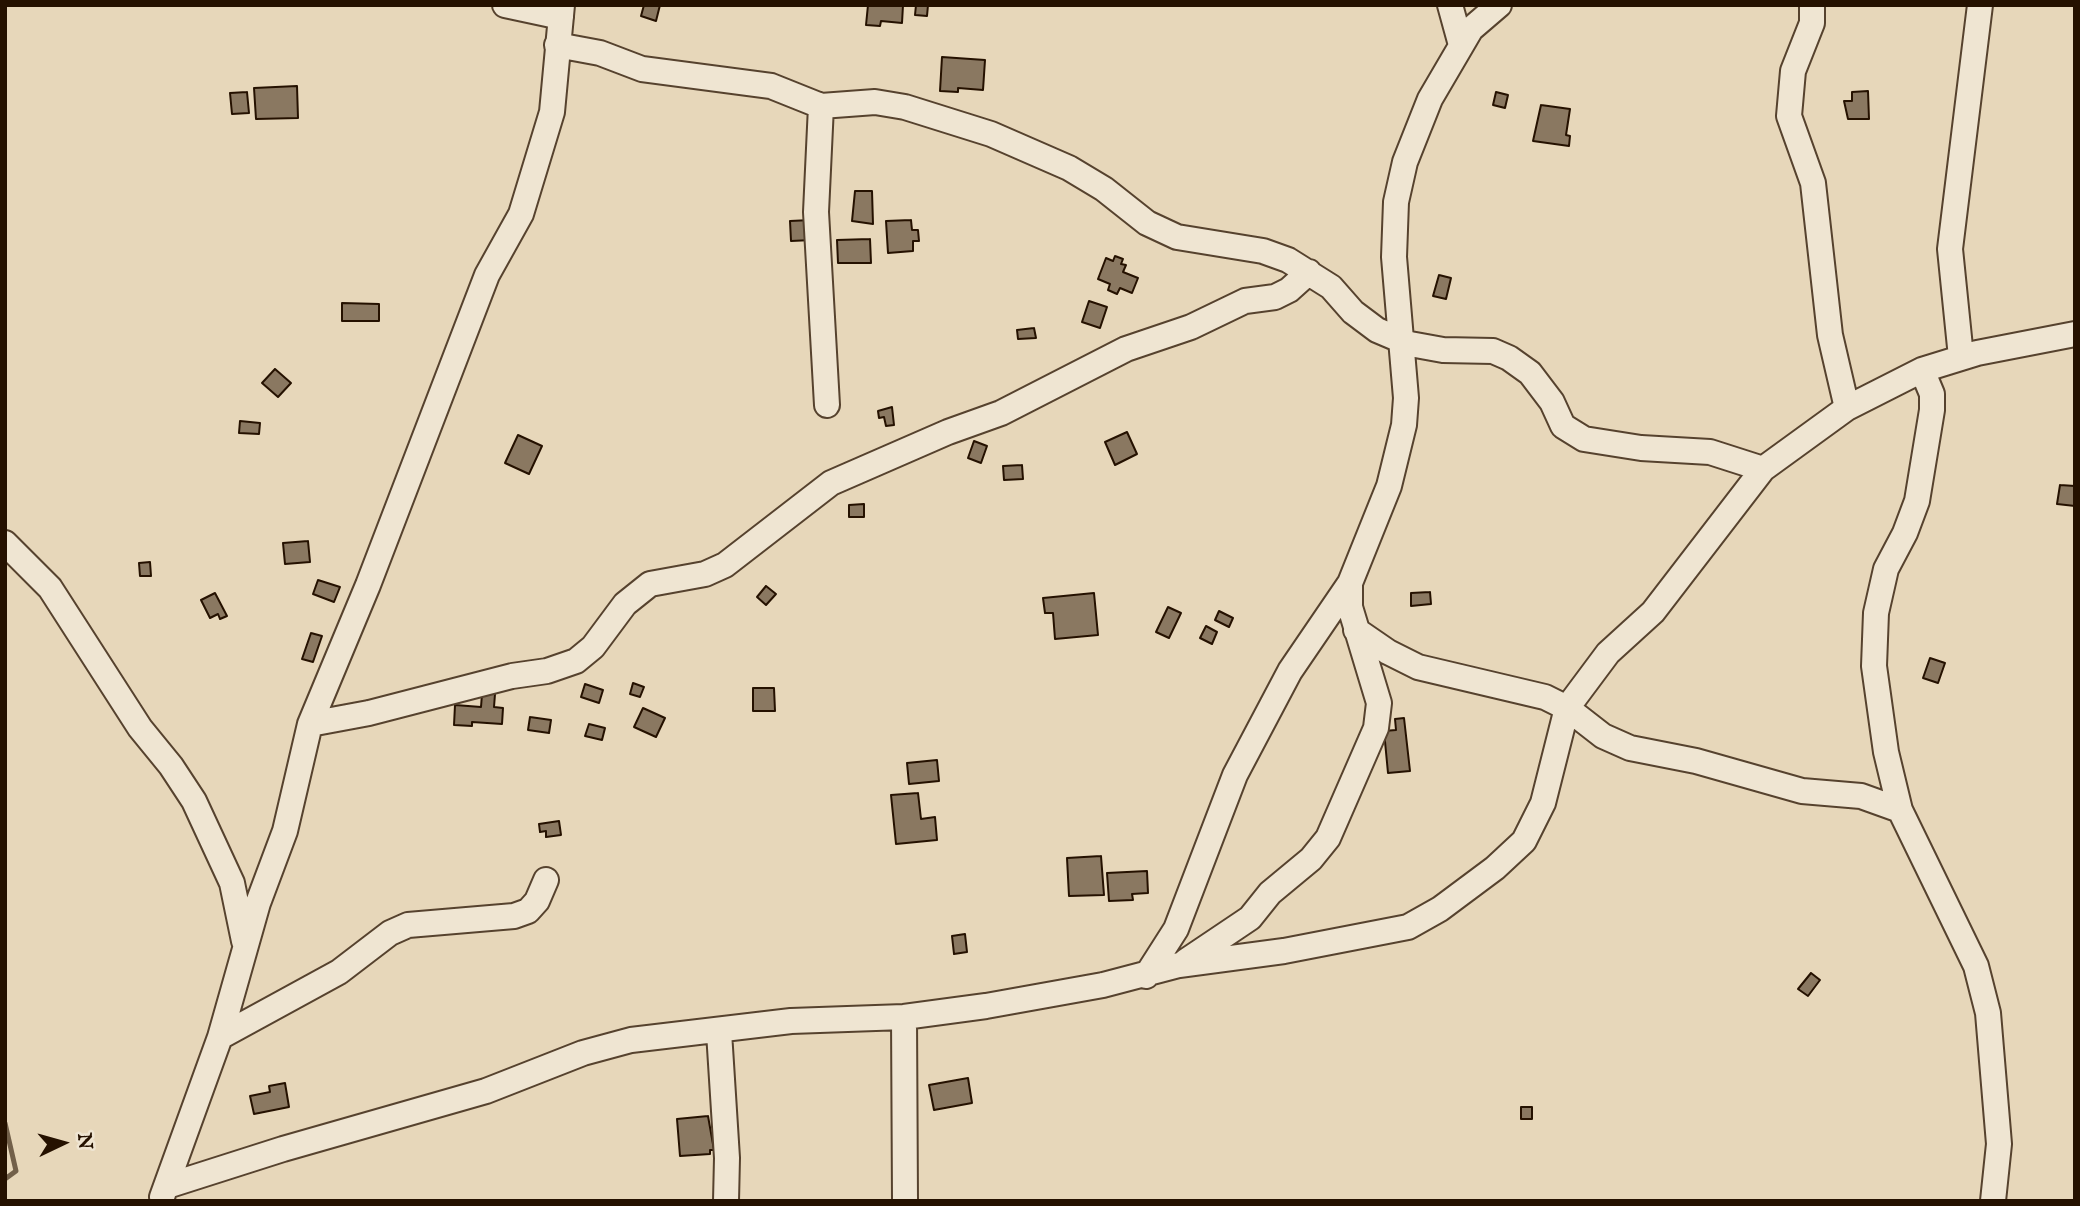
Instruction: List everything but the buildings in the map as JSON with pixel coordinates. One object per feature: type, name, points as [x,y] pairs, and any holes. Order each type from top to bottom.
[{"type":"street","points":[[163,1193],[220,1037],[245,949],[285,831],[310,724],[368,584],[486,275],[521,214],[552,112],[562,11],[505,5]]},
{"type":"street","points":[[1450,5],[1461,45]]},
{"type":"street","points":[[1146,975],[1177,929],[1235,775],[1290,671],[1350,583],[1400,452],[1406,398],[1394,257],[1396,202],[1405,162],[1430,99],[1471,29],[1499,5]]},
{"type":"street","points":[[1812,5],[1812,23],[1793,71],[1789,117],[1813,183],[1830,335],[1847,408]]},
{"type":"street","points":[[1961,357],[1950,249],[1980,5]]},
{"type":"street","points":[[557,45],[600,53],[642,69],[771,86],[821,106],[874,102],[905,107],[991,134],[1069,168],[1104,189],[1147,223],[1178,237],[1263,251],[1309,272],[1331,287],[1353,312],[1377,330],[1410,345],[1443,350],[1493,351],[1509,358],[1530,373],[1552,402],[1563,426],[1584,439],[1641,448],[1710,452],[1763,470]]},
{"type":"street","points":[[821,106],[816,155],[816,212],[827,405]]},
{"type":"street","points":[[310,724],[369,713],[499,680],[547,671],[576,661],[593,647],[625,604],[650,584],[705,573],[725,565],[831,483],[948,432],[1001,413],[1126,349],[1191,327],[1245,302],[1275,296],[1289,290],[1309,272]]},
{"type":"street","points":[[163,1193],[283,1149],[486,1091],[583,1053],[631,1040],[719,1032],[791,1021],[904,1017],[986,1006],[1146,975],[1179,965],[1374,936],[1408,928],[1440,909],[1495,868],[1524,841],[1543,803],[1567,708],[1608,653],[1653,612],[1763,470],[1847,408],[1922,370],[1961,357],[2075,334]]},
{"type":"street","points":[[1922,370],[1932,394],[1932,410],[1917,501],[1905,533],[1886,569],[1876,612],[1874,666],[1886,752],[1900,810],[1976,966],[1987,1013],[1999,1144],[1993,1201]]},
{"type":"street","points":[[5,543],[50,588],[140,728],[171,766],[194,801],[232,883],[245,949]]},
{"type":"street","points":[[1179,965],[1250,918],[1270,893],[1311,859],[1328,838],[1376,728],[1379,703],[1350,607],[1350,583]]},
{"type":"street","points":[[1356,630],[1388,652],[1418,667],[1545,697],[1567,708],[1603,736],[1630,748],[1696,761],[1802,791],[1861,796],[1900,810]]},
{"type":"street","points":[[220,1037],[339,972],[390,933],[427,922],[514,916],[528,911],[537,901],[546,880]]},
{"type":"street","points":[[904,1017],[905,1201]]},
{"type":"street","points":[[719,1032],[727,1158],[726,1201]]},
{"type":"waterway","points":[[5,1123],[16,1171],[5,1179]]}]
